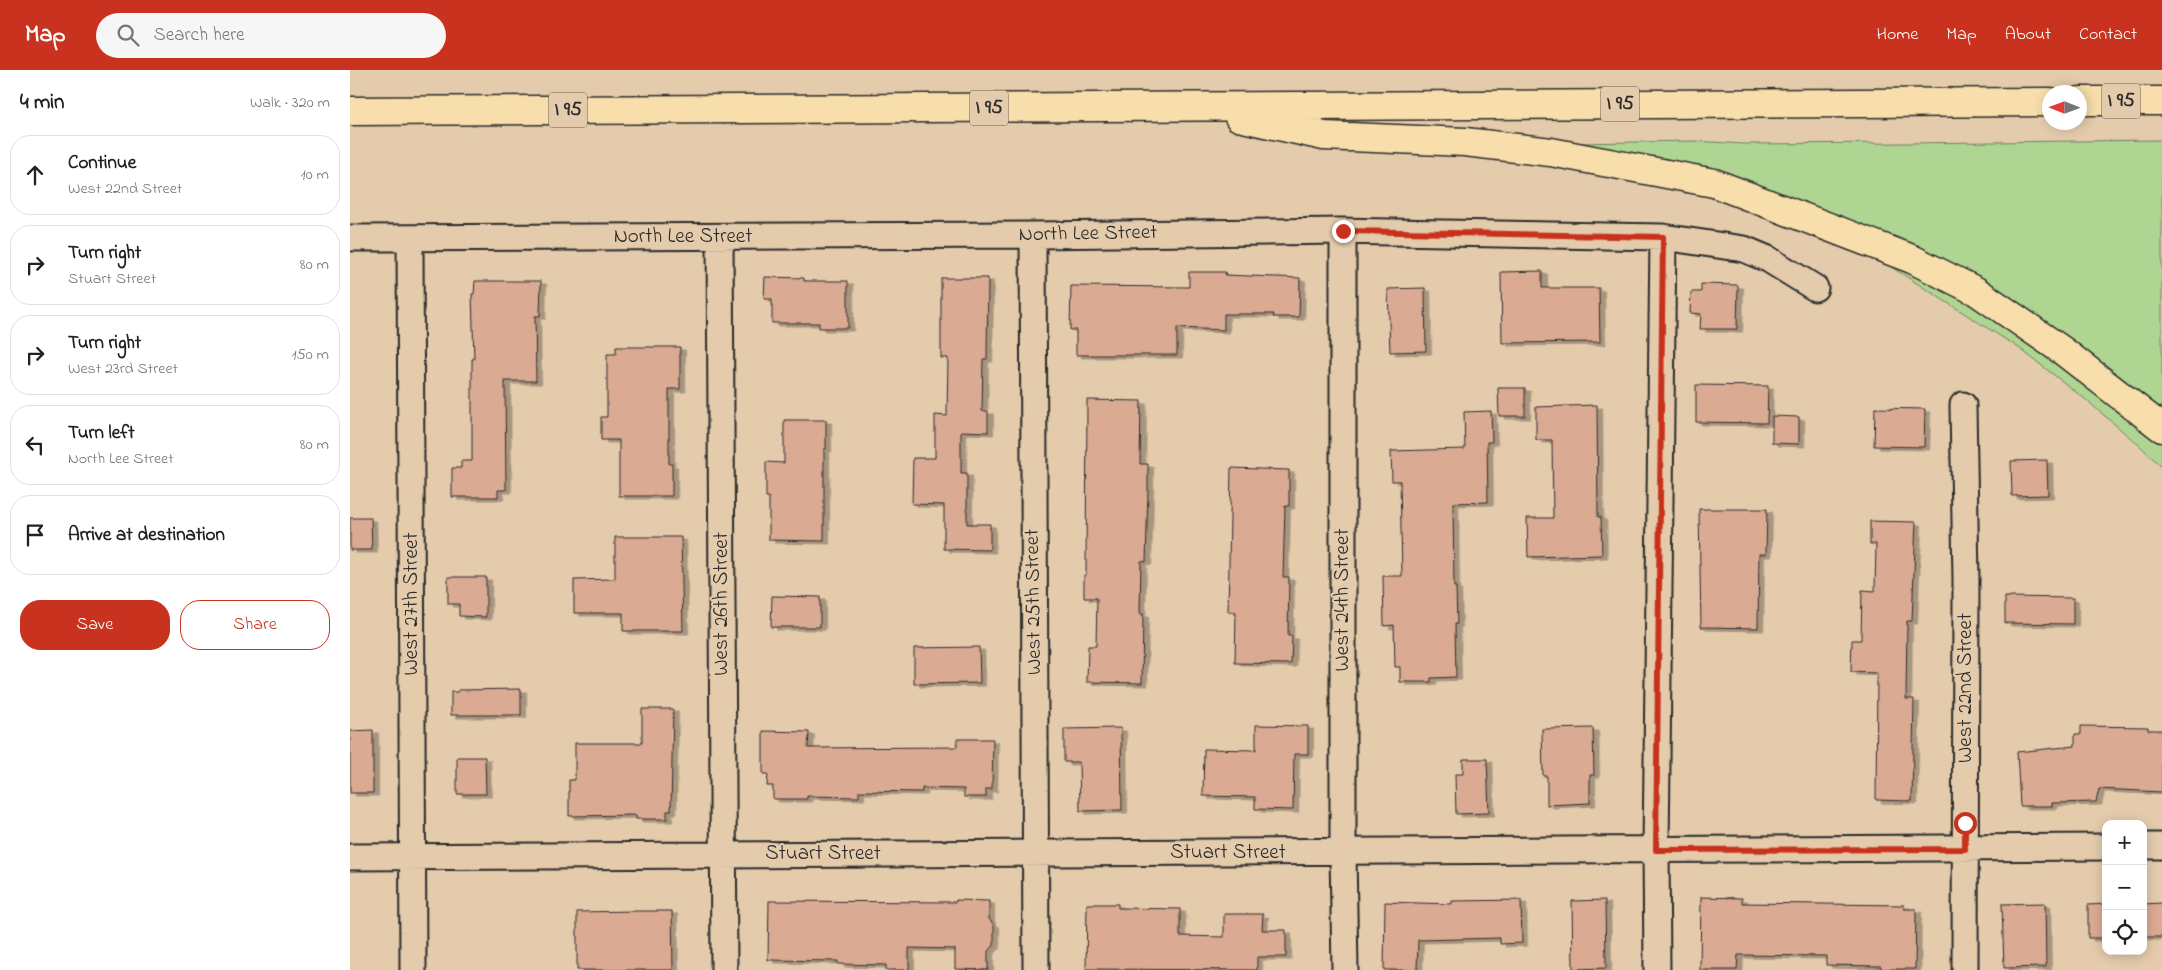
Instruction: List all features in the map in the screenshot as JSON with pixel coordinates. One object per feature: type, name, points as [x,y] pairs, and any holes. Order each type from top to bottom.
[{"type":"highway","name":"I 95","points":[[2087,101],[2162,101]]},
{"type":"highway","name":"I 95","points":[[350,111],[2042,102]]},
{"type":"highway","points":[[1191,107],[1324,136],[1475,143],[1551,152],[1714,183],[1912,259],[1976,291],[2063,351],[2162,428]]},
{"type":"street","name":"North Lee Street","points":[[350,238],[1032,235],[1343,231],[1663,237],[1744,249],[1768,259],[1815,288]]},
{"type":"street","name":"West 24th Street","points":[[1343,231],[1343,853],[1345,970]]},
{"type":"street","name":"West 25th Street","points":[[1032,235],[1036,970]]},
{"type":"street","name":"West 26th Street","points":[[720,237],[724,970]]},
{"type":"street","points":[[1658,970],[1656,850],[1663,237]]},
{"type":"street","name":"West 27th Street","points":[[410,238],[413,970]]},
{"type":"street","name":"West 22nd Street","points":[[1963,405],[1966,580],[1965,970]]},
{"type":"street","points":[[2147,846],[2162,846]]},
{"type":"street","name":"Stuart Street","points":[[350,857],[1343,853],[2102,847]]},
{"type":"green space","points":[[2162,140],[2162,467],[2085,399],[2019,348],[1888,265],[1834,237],[1576,143],[1696,141],[1743,144]]},
{"type":"building","points":[[1542,271],[1542,288],[1599,288],[1600,342],[1502,343],[1501,272]]},
{"type":"building","points":[[1189,272],[1226,272],[1225,275],[1300,278],[1299,317],[1273,317],[1274,314],[1224,314],[1224,330],[1177,328],[1177,355],[1076,355],[1076,330],[1070,330],[1071,286],[1189,287]]},
{"type":"building","points":[[765,277],[804,278],[804,281],[848,281],[848,328],[819,328],[819,323],[772,323],[772,299],[764,299]]},
{"type":"building","points":[[941,278],[988,278],[987,359],[983,359],[982,411],[988,411],[988,432],[961,431],[961,473],[967,473],[967,524],[990,524],[990,550],[944,549],[944,505],[912,504],[913,458],[935,458],[935,415],[947,416],[948,358],[941,358]]},
{"type":"building","points":[[475,281],[541,281],[540,316],[535,316],[536,381],[505,381],[506,490],[498,490],[498,497],[452,497],[452,468],[461,468],[461,461],[472,461],[472,359],[474,359],[472,294],[474,294]]},
{"type":"building","points":[[1701,284],[1738,285],[1737,329],[1700,329],[1701,314],[1690,313],[1691,292],[1701,292]]},
{"type":"building","points":[[1425,288],[1426,351],[1390,352],[1388,289]]},
{"type":"building","points":[[616,347],[680,347],[680,389],[669,389],[669,464],[672,464],[672,496],[619,496],[619,440],[601,440],[601,417],[607,417],[607,354],[616,354]]},
{"type":"building","points":[[1696,385],[1768,386],[1767,423],[1696,422]]},
{"type":"building","points":[[1498,388],[1525,388],[1525,416],[1499,416]]},
{"type":"building","points":[[1087,400],[1141,401],[1140,464],[1148,464],[1146,562],[1141,561],[1140,614],[1143,614],[1142,683],[1087,682],[1088,646],[1096,646],[1097,598],[1084,598],[1084,575],[1086,575]]},
{"type":"building","points":[[1597,405],[1598,517],[1601,517],[1602,555],[1528,557],[1527,518],[1553,518],[1552,440],[1536,440],[1536,407]]},
{"type":"building","points":[[1875,408],[1925,409],[1924,447],[1874,446]]},
{"type":"building","points":[[1491,411],[1492,442],[1487,442],[1488,502],[1453,503],[1454,587],[1456,587],[1457,624],[1455,624],[1456,677],[1431,678],[1431,682],[1400,682],[1400,667],[1395,667],[1394,625],[1384,626],[1383,576],[1402,576],[1400,481],[1392,481],[1391,451],[1465,449],[1464,412]]},
{"type":"building","points":[[1772,416],[1799,417],[1799,444],[1772,443]]},
{"type":"building","points":[[784,420],[826,420],[826,449],[824,449],[824,541],[769,540],[769,497],[766,497],[766,462],[784,463]]},
{"type":"building","points":[[2047,460],[2048,495],[2012,496],[2011,461]]},
{"type":"building","points":[[1231,468],[1289,470],[1289,506],[1285,506],[1283,577],[1289,577],[1288,636],[1292,636],[1291,664],[1235,663],[1236,612],[1228,612]]},
{"type":"building","points":[[1699,509],[1767,509],[1766,554],[1759,554],[1758,628],[1701,627]]},
{"type":"building","points":[[350,518],[371,518],[372,550],[350,550]]},
{"type":"building","points":[[1870,521],[1916,522],[1912,621],[1907,621],[1906,699],[1914,699],[1912,801],[1876,800],[1877,673],[1851,672],[1852,640],[1861,640],[1862,590],[1875,591],[1876,544],[1870,544]]},
{"type":"building","points":[[615,537],[681,537],[683,631],[623,631],[623,613],[574,613],[574,580],[615,579]]},
{"type":"building","points":[[448,577],[486,577],[486,617],[459,616],[459,604],[448,604]]},
{"type":"building","points":[[772,596],[820,597],[820,627],[771,627]]},
{"type":"building","points":[[2005,597],[2073,598],[2073,624],[2005,623]]},
{"type":"building","points":[[979,647],[980,683],[914,684],[914,648]]},
{"type":"building","points":[[521,689],[521,715],[451,715],[451,692],[458,692],[458,690]]},
{"type":"building","points":[[642,709],[673,709],[671,811],[667,811],[667,819],[636,819],[636,815],[569,816],[569,780],[575,780],[575,743],[642,743]]},
{"type":"building","points":[[1256,725],[1308,726],[1308,754],[1294,754],[1293,810],[1255,809],[1255,797],[1203,796],[1204,749],[1256,750]]},
{"type":"building","points":[[2081,726],[2148,727],[2148,730],[2162,730],[2162,792],[2099,789],[2096,802],[2052,803],[2052,806],[2020,806],[2017,752],[2075,746],[2075,734],[2081,734]]},
{"type":"building","points":[[1121,728],[1122,810],[1080,811],[1079,762],[1064,762],[1064,729]]},
{"type":"building","points":[[1593,728],[1594,775],[1590,775],[1590,803],[1547,805],[1547,776],[1543,776],[1542,729]]},
{"type":"building","points":[[373,730],[373,793],[350,793],[350,731]]},
{"type":"building","points":[[763,731],[809,732],[808,748],[957,747],[957,739],[993,739],[992,789],[986,789],[986,797],[964,797],[964,789],[922,788],[922,792],[859,791],[859,797],[807,796],[807,799],[773,799],[773,786],[767,786],[768,774],[763,774]]},
{"type":"building","points":[[457,757],[485,757],[486,794],[457,794]]},
{"type":"building","points":[[1463,759],[1487,759],[1489,813],[1456,814],[1455,774],[1463,774]]},
{"type":"building","points":[[1701,897],[1742,898],[1742,903],[1904,905],[1904,909],[1916,909],[1915,969],[1881,969],[1881,966],[1826,965],[1826,956],[1738,955],[1737,970],[1700,970]]},
{"type":"building","points":[[956,900],[989,901],[989,919],[994,925],[994,946],[988,951],[988,970],[955,969],[955,949],[909,948],[909,970],[886,970],[886,965],[838,964],[838,961],[768,960],[769,901],[956,902]]},
{"type":"building","points":[[1521,900],[1522,943],[1500,944],[1500,938],[1418,940],[1417,970],[1384,970],[1385,902],[1452,904],[1452,901]]},
{"type":"building","points":[[1605,900],[1606,968],[1573,969],[1572,901]]},
{"type":"building","points":[[2045,903],[2046,967],[2004,968],[2002,904]]},
{"type":"building","points":[[2162,903],[2162,937],[2147,937],[2147,904]]},
{"type":"building","points":[[1087,904],[1118,904],[1118,908],[1180,909],[1180,936],[1224,937],[1224,914],[1263,914],[1262,930],[1286,930],[1286,957],[1257,957],[1257,970],[1086,969]]},
{"type":"building","points":[[2102,904],[2102,938],[2088,938],[2088,905]]},
{"type":"building","points":[[672,911],[673,970],[577,970],[577,912]]},
{"type":"route","points":[[1343,231],[1663,237],[1656,850],[1965,849],[1965,823]]}]
